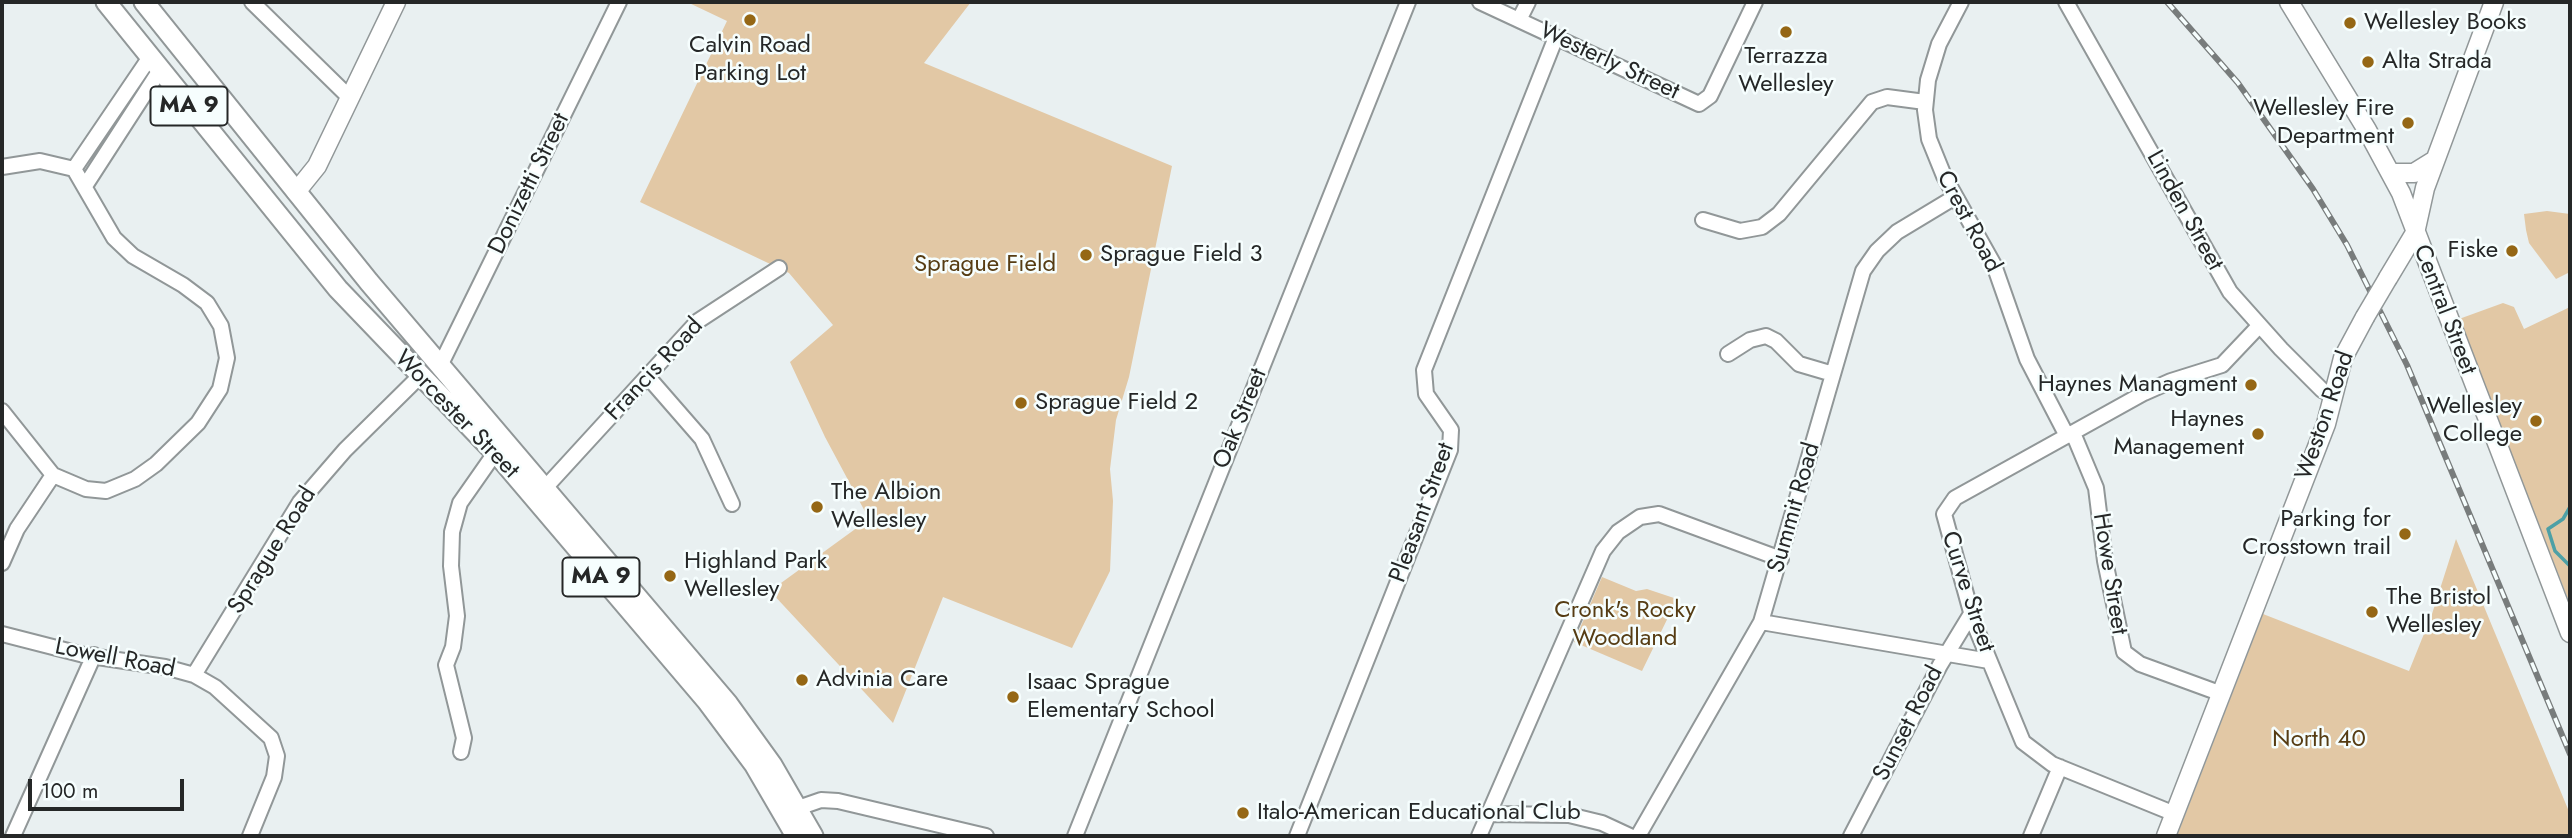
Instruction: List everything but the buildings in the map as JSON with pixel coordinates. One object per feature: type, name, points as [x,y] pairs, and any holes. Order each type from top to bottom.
[{"type":"highway","name":"Worcester Street","points":[[106,2],[272,210],[382,337],[495,453],[720,716],[759,771],[796,836]]},
{"type":"highway","name":"Worcester Street","points":[[144,2],[403,322],[733,710],[798,808],[813,836]]},
{"type":"highway","points":[[382,337],[396,332],[403,322]]},
{"type":"main road","points":[[296,192],[314,170],[396,2]]},
{"type":"main road","name":"Central Street","points":[[2289,2],[2391,173],[2570,633]]},
{"type":"main road","name":"Weston Road","points":[[2166,836],[2326,424],[2346,353],[2415,233],[2418,209],[2494,2]]},
{"type":"main road","points":[[2391,173],[2414,173],[2435,160]]},
{"type":"street","name":"Donizetti Street","points":[[440,366],[619,2]]},
{"type":"street","name":"Oak Street","points":[[1075,836],[1408,2]]},
{"type":"street","name":"Westerly Street","points":[[1480,2],[1699,104],[1710,96],[1755,2]]},
{"type":"street","points":[[1519,20],[1528,2]]},
{"type":"street","name":"Crest Road","points":[[1961,2],[1934,58],[1925,102],[1931,147],[1955,197],[1994,265],[2027,359],[2070,435]]},
{"type":"street","name":"Linden Street","points":[[2066,2],[2224,283],[2259,326],[2316,385],[2333,394]]},
{"type":"street","points":[[260,5],[350,99]]},
{"type":"street","name":"Pleasant Street","points":[[1297,836],[1450,450],[1449,425],[1428,398],[1423,385],[1424,370],[1556,37]]},
{"type":"street","points":[[75,169],[155,63]]},
{"type":"street","points":[[85,186],[155,63]]},
{"type":"street","points":[[1703,220],[1740,231],[1762,227],[1779,214],[1872,102],[1887,97],[1925,102]]},
{"type":"street","points":[[2,167],[40,161],[75,169],[94,208],[114,238],[133,256],[183,285],[212,310],[225,338],[225,367],[220,389],[198,423],[156,464],[135,479],[106,491],[86,489],[53,475],[2,411]]},
{"type":"street","name":"Summit Road","points":[[1638,836],[1762,622],[1857,287],[1871,258],[1902,229],[1955,197]]},
{"type":"street","name":"Francis Road","points":[[545,488],[698,321],[779,268]]},
{"type":"street","name":"Curve Street","points":[[2175,814],[2060,767],[2036,755],[2020,738],[1971,614],[1944,522],[1946,507],[1955,498],[2166,382],[2222,365],[2259,326]]},
{"type":"street","points":[[1728,354],[1750,340],[1766,336],[1780,344],[1799,364],[1833,374]]},
{"type":"street","name":"Sprague Road","points":[[194,675],[300,502],[338,457],[419,376]]},
{"type":"street","points":[[648,377],[702,439],[732,504]]},
{"type":"street","name":"Howe Street","points":[[2070,435],[2096,488],[2110,586],[2124,652],[2140,664],[2222,694]]},
{"type":"street","points":[[461,752],[464,738],[446,664],[453,647],[457,615],[451,566],[452,532],[460,503],[495,453]]},
{"type":"street","points":[[2,564],[17,528],[53,475]]},
{"type":"street","points":[[1479,836],[1603,551],[1618,532],[1640,517],[1659,514],[1781,559]]},
{"type":"street","name":"Sunset Road","points":[[1851,836],[1946,654],[1971,614]]},
{"type":"street","points":[[1762,622],[1989,661]]},
{"type":"street","name":"Lowell Road","points":[[2,634],[194,675],[215,687],[271,738],[275,747],[277,756],[274,777],[250,836]]},
{"type":"street","points":[[13,836],[94,655]]},
{"type":"street","points":[[2031,836],[2060,767]]},
{"type":"street","points":[[798,808],[821,800],[838,801],[986,836]]},
{"type":"street","points":[[1490,814],[1569,815],[1602,823],[1630,836]]},
{"type":"green space","name":"Sprague Field","points":[[687,2],[971,2],[924,63],[1172,166],[1129,377],[1116,420],[1110,469],[1113,501],[1110,571],[1072,648],[943,597],[893,723],[770,591],[869,519],[825,437],[790,362],[833,325],[789,273],[640,202],[727,21]]},
{"type":"green space","points":[[2547,211],[2570,214],[2570,272],[2556,279],[2529,243],[2526,230],[2524,214]]},
{"type":"green space","points":[[2503,303],[2514,307],[2524,329],[2570,307],[2570,604],[2459,319]]},
{"type":"green space","name":"North 40","points":[[2456,539],[2570,814],[2570,836],[2177,836],[2263,614],[2409,671],[2432,614]]},
{"type":"green space","name":"Cronk's Rocky Woodland","points":[[1602,577],[1636,591],[1647,589],[1677,599],[1642,671],[1574,642]]},
{"type":"waterway","points":[[2570,507],[2563,519],[2548,529],[2555,551],[2570,566]]},
{"type":"railway","points":[[2167,2],[2238,83],[2313,189],[2347,245],[2407,365],[2570,754]]},
{"type":"place","name":"Calvin Road Parking Lot","points":[[750,20]]},
{"type":"place","name":"Wellesley Books","points":[[2350,23]]},
{"type":"place","name":"Terrazza Wellesley","points":[[1786,32]]},
{"type":"place","name":"Alta Strada","points":[[2368,62]]},
{"type":"place","name":"Wellesley Fire Department","points":[[2408,123]]},
{"type":"place","name":"Fiske","points":[[2512,251]]},
{"type":"place","name":"Sprague Field 3","points":[[1086,255]]},
{"type":"place","name":"Haynes Managment","points":[[2251,385]]},
{"type":"place","name":"Sprague Field 2","points":[[1021,403]]},
{"type":"place","name":"Wellesley College","points":[[2536,421]]},
{"type":"place","name":"Haynes Management","points":[[2258,434]]},
{"type":"place","name":"The Albion Wellesley","points":[[817,507]]},
{"type":"place","name":"Parking for Crosstown trail","points":[[2405,534]]},
{"type":"place","name":"Highland Park Wellesley","points":[[670,576]]},
{"type":"place","name":"The Bristol Wellesley","points":[[2372,612]]},
{"type":"place","name":"Advinia Care","points":[[802,680]]},
{"type":"place","name":"Isaac Sprague Elementary School","points":[[1013,697]]},
{"type":"place","name":"Italo-American Educational Club","points":[[1243,813]]}]
